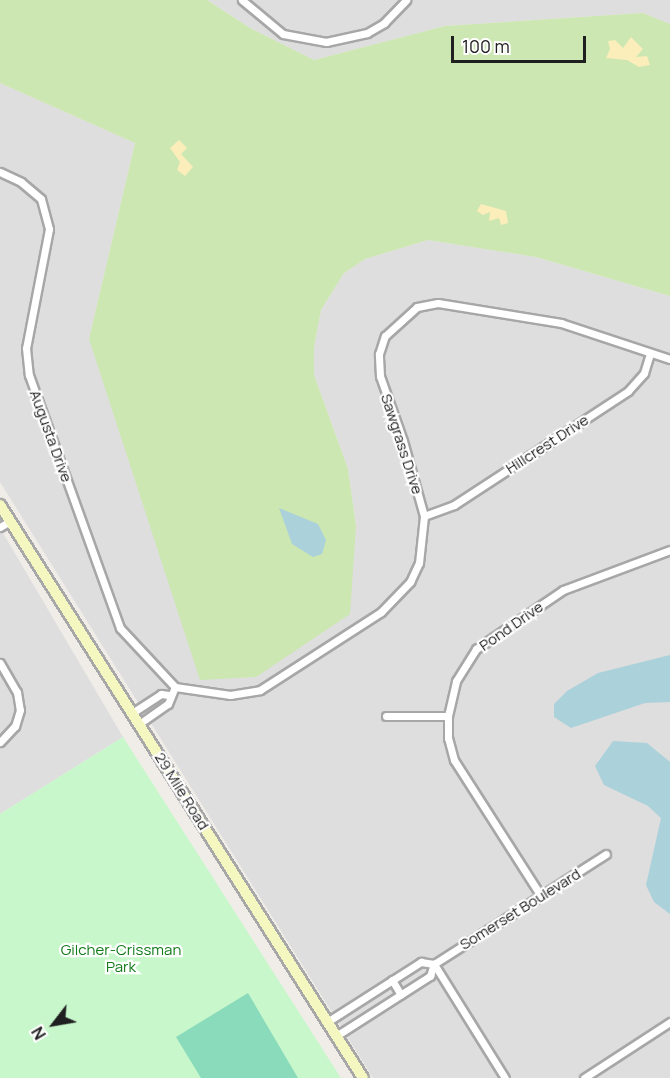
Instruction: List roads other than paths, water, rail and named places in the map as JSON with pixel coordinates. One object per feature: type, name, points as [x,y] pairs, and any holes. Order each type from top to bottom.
[{"type":"street","points":[[242,0],[283,34],[326,42],[367,33],[384,23],[406,0]]},
{"type":"street","name":"Augusta Drive","points":[[0,172],[21,182],[41,199],[49,229],[26,348],[29,375],[120,628],[175,687]]},
{"type":"street","name":"Sawgrass Drive","points":[[175,687],[230,695],[260,690],[381,612],[410,582],[419,563],[424,516],[403,441],[380,376],[379,354],[385,336],[400,319],[417,307],[438,303],[561,323],[670,359]]},
{"type":"street","name":"Hillcrest Drive","points":[[424,516],[454,505],[628,391],[644,373],[650,352]]},
{"type":"street","name":"29 Mile Road","points":[[0,504],[363,1078]]},
{"type":"street","points":[[0,527],[10,521]]},
{"type":"street","name":"Pond Drive","points":[[541,896],[454,760],[448,738],[448,717],[456,681],[476,649],[578,582],[670,550]]},
{"type":"street","points":[[0,742],[15,726],[20,710],[17,692],[2,666]]},
{"type":"street","points":[[139,724],[168,704],[169,695],[175,687]]},
{"type":"street","points":[[132,712],[161,694],[169,695]]},
{"type":"street","points":[[386,716],[448,717]]},
{"type":"street","name":"Somerset Boulevard","points":[[336,1036],[430,976],[434,964],[606,855]]},
{"type":"street","name":"Somerset Boulevard","points":[[327,1022],[421,962],[434,964]]},
{"type":"street","points":[[434,964],[506,1078]]},
{"type":"street","points":[[392,980],[401,995]]},
{"type":"street","points":[[584,1078],[670,1022]]},
{"type":"water","points":[[279,508],[318,524],[326,540],[322,554],[313,557],[292,544]]},
{"type":"water","points":[[670,655],[670,702],[645,703],[571,728],[554,717],[554,704],[567,691],[598,673]]},
{"type":"water","points":[[613,741],[647,743],[670,762],[670,914],[654,902],[646,885],[661,818],[648,806],[604,785],[595,766]]},
{"type":"park label","name":"Gilcher-Crissman Park","points":[[121,958]]}]
